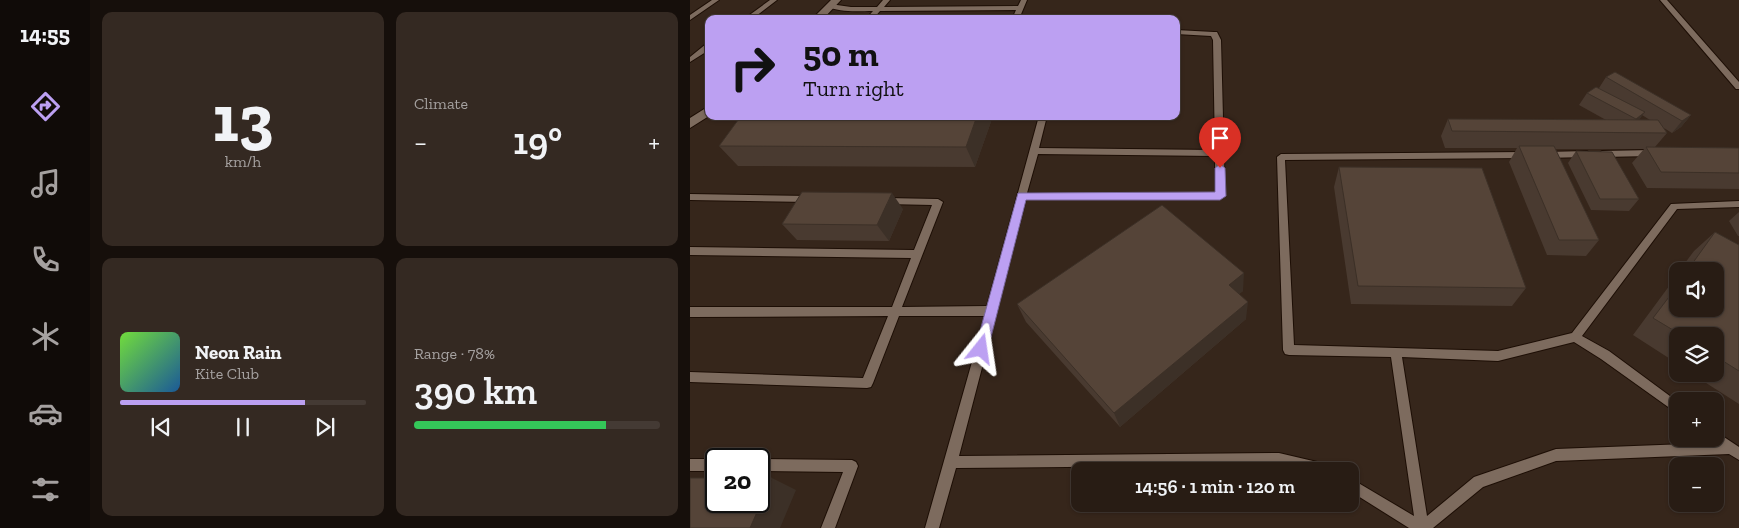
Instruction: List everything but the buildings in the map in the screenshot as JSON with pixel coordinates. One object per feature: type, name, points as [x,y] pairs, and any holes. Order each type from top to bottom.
[{"type":"street","points":[[821,15],[833,3]]},
{"type":"street","points":[[690,124],[705,113]]},
{"type":"lane","points":[[690,18],[716,0]]},
{"type":"lane","points":[[753,15],[774,0]]},
{"type":"lane","points":[[873,15],[887,0]]},
{"type":"lane","points":[[1017,15],[1024,0]]},
{"type":"lane","points":[[1663,0],[1739,87]]},
{"type":"lane","points":[[833,3],[851,9],[1020,8]]},
{"type":"lane","points":[[1022,196],[1220,196],[1217,40],[1214,34],[1180,32]]},
{"type":"lane","points":[[690,60],[705,49]]},
{"type":"lane","points":[[932,528],[1042,120]]},
{"type":"lane","points":[[1034,150],[1220,153]]},
{"type":"lane","points":[[1659,153],[1281,157],[1289,350],[1498,356],[1575,336],[1674,206],[1739,204]]},
{"type":"lane","points":[[690,197],[819,199]]},
{"type":"lane","points":[[690,377],[868,383],[938,202],[878,200]]},
{"type":"lane","points":[[690,251],[917,254]]},
{"type":"lane","points":[[690,312],[991,311]]},
{"type":"lane","points":[[1575,336],[1605,354],[1669,402]]},
{"type":"lane","points":[[1396,352],[1422,528]]},
{"type":"lane","points":[[1422,528],[1479,482],[1556,455],[1734,451]]},
{"type":"lane","points":[[951,462],[1279,459],[1292,462]]},
{"type":"lane","points":[[690,465],[705,465]]},
{"type":"lane","points":[[770,465],[852,466],[828,528]]},
{"type":"lane","points":[[1359,490],[1422,528]]},
{"type":"route","points":[[981,349],[1022,196],[1220,196],[1220,168]]}]
